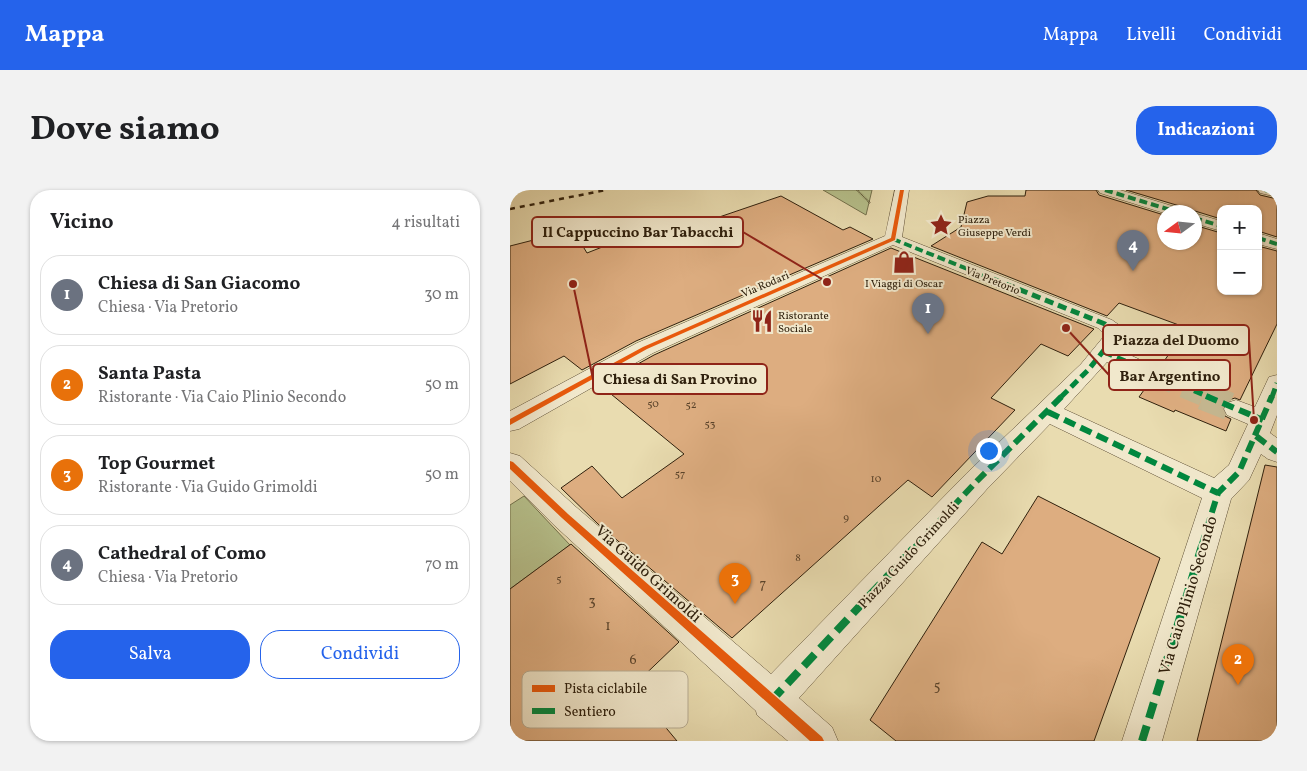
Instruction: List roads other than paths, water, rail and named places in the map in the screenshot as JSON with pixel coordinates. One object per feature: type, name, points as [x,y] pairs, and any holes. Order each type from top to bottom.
[{"type":"street","points":[[893,239],[902,190]]},
{"type":"street","points":[[1105,190],[1157,206]]},
{"type":"street","points":[[1265,190],[1277,193]]},
{"type":"street","points":[[1202,220],[1217,225]]},
{"type":"street","name":"Via Rodari","points":[[510,422],[646,348],[893,239]]},
{"type":"street","name":"Via Pretorio","points":[[893,239],[1105,324],[1112,328],[1116,335],[1104,352]]},
{"type":"street","points":[[1262,239],[1277,244]]},
{"type":"street","points":[[1104,352],[1154,375]]},
{"type":"street","name":"Piazza Guido Grimoldi","points":[[771,701],[978,481],[1048,412],[1104,352]]},
{"type":"street","name":"Via Caio Plinio Secondo","points":[[1142,741],[1218,493],[1239,472],[1260,441],[1277,383]]},
{"type":"street","points":[[1236,409],[1260,441]]},
{"type":"street","points":[[1048,412],[1218,493]]},
{"type":"street","name":"Via Guido Grimoldi","points":[[510,464],[565,516],[818,741]]},
{"type":"tunnel","points":[[1154,375],[1207,397]]},
{"type":"tunnel","points":[[1203,396],[1236,409]]},
{"type":"railway","points":[[510,209],[606,190]]},
{"type":"place","name":"Piazza Giuseppe Verdi","points":[[941,225]]},
{"type":"place","name":"I Viaggi di Oscar","points":[[904,262]]},
{"type":"place","name":"Cathedral of Como","points":[[1133,271]]},
{"type":"place","name":"Il Cappuccino Bar Tabacchi","points":[[827,282]]},
{"type":"place","name":"Chiesa di San Provino","points":[[573,284]]},
{"type":"place","name":"Ristorante Sociale","points":[[762,321]]},
{"type":"place","name":"Bar Argentino","points":[[1066,328]]},
{"type":"place","name":"Chiesa di San Giacomo","points":[[928,334]]},
{"type":"place","name":"Piazza del Duomo","points":[[1254,420]]},
{"type":"place","name":"Top Gourmet","points":[[735,604]]},
{"type":"place","name":"Santa Pasta","points":[[1238,685]]}]
